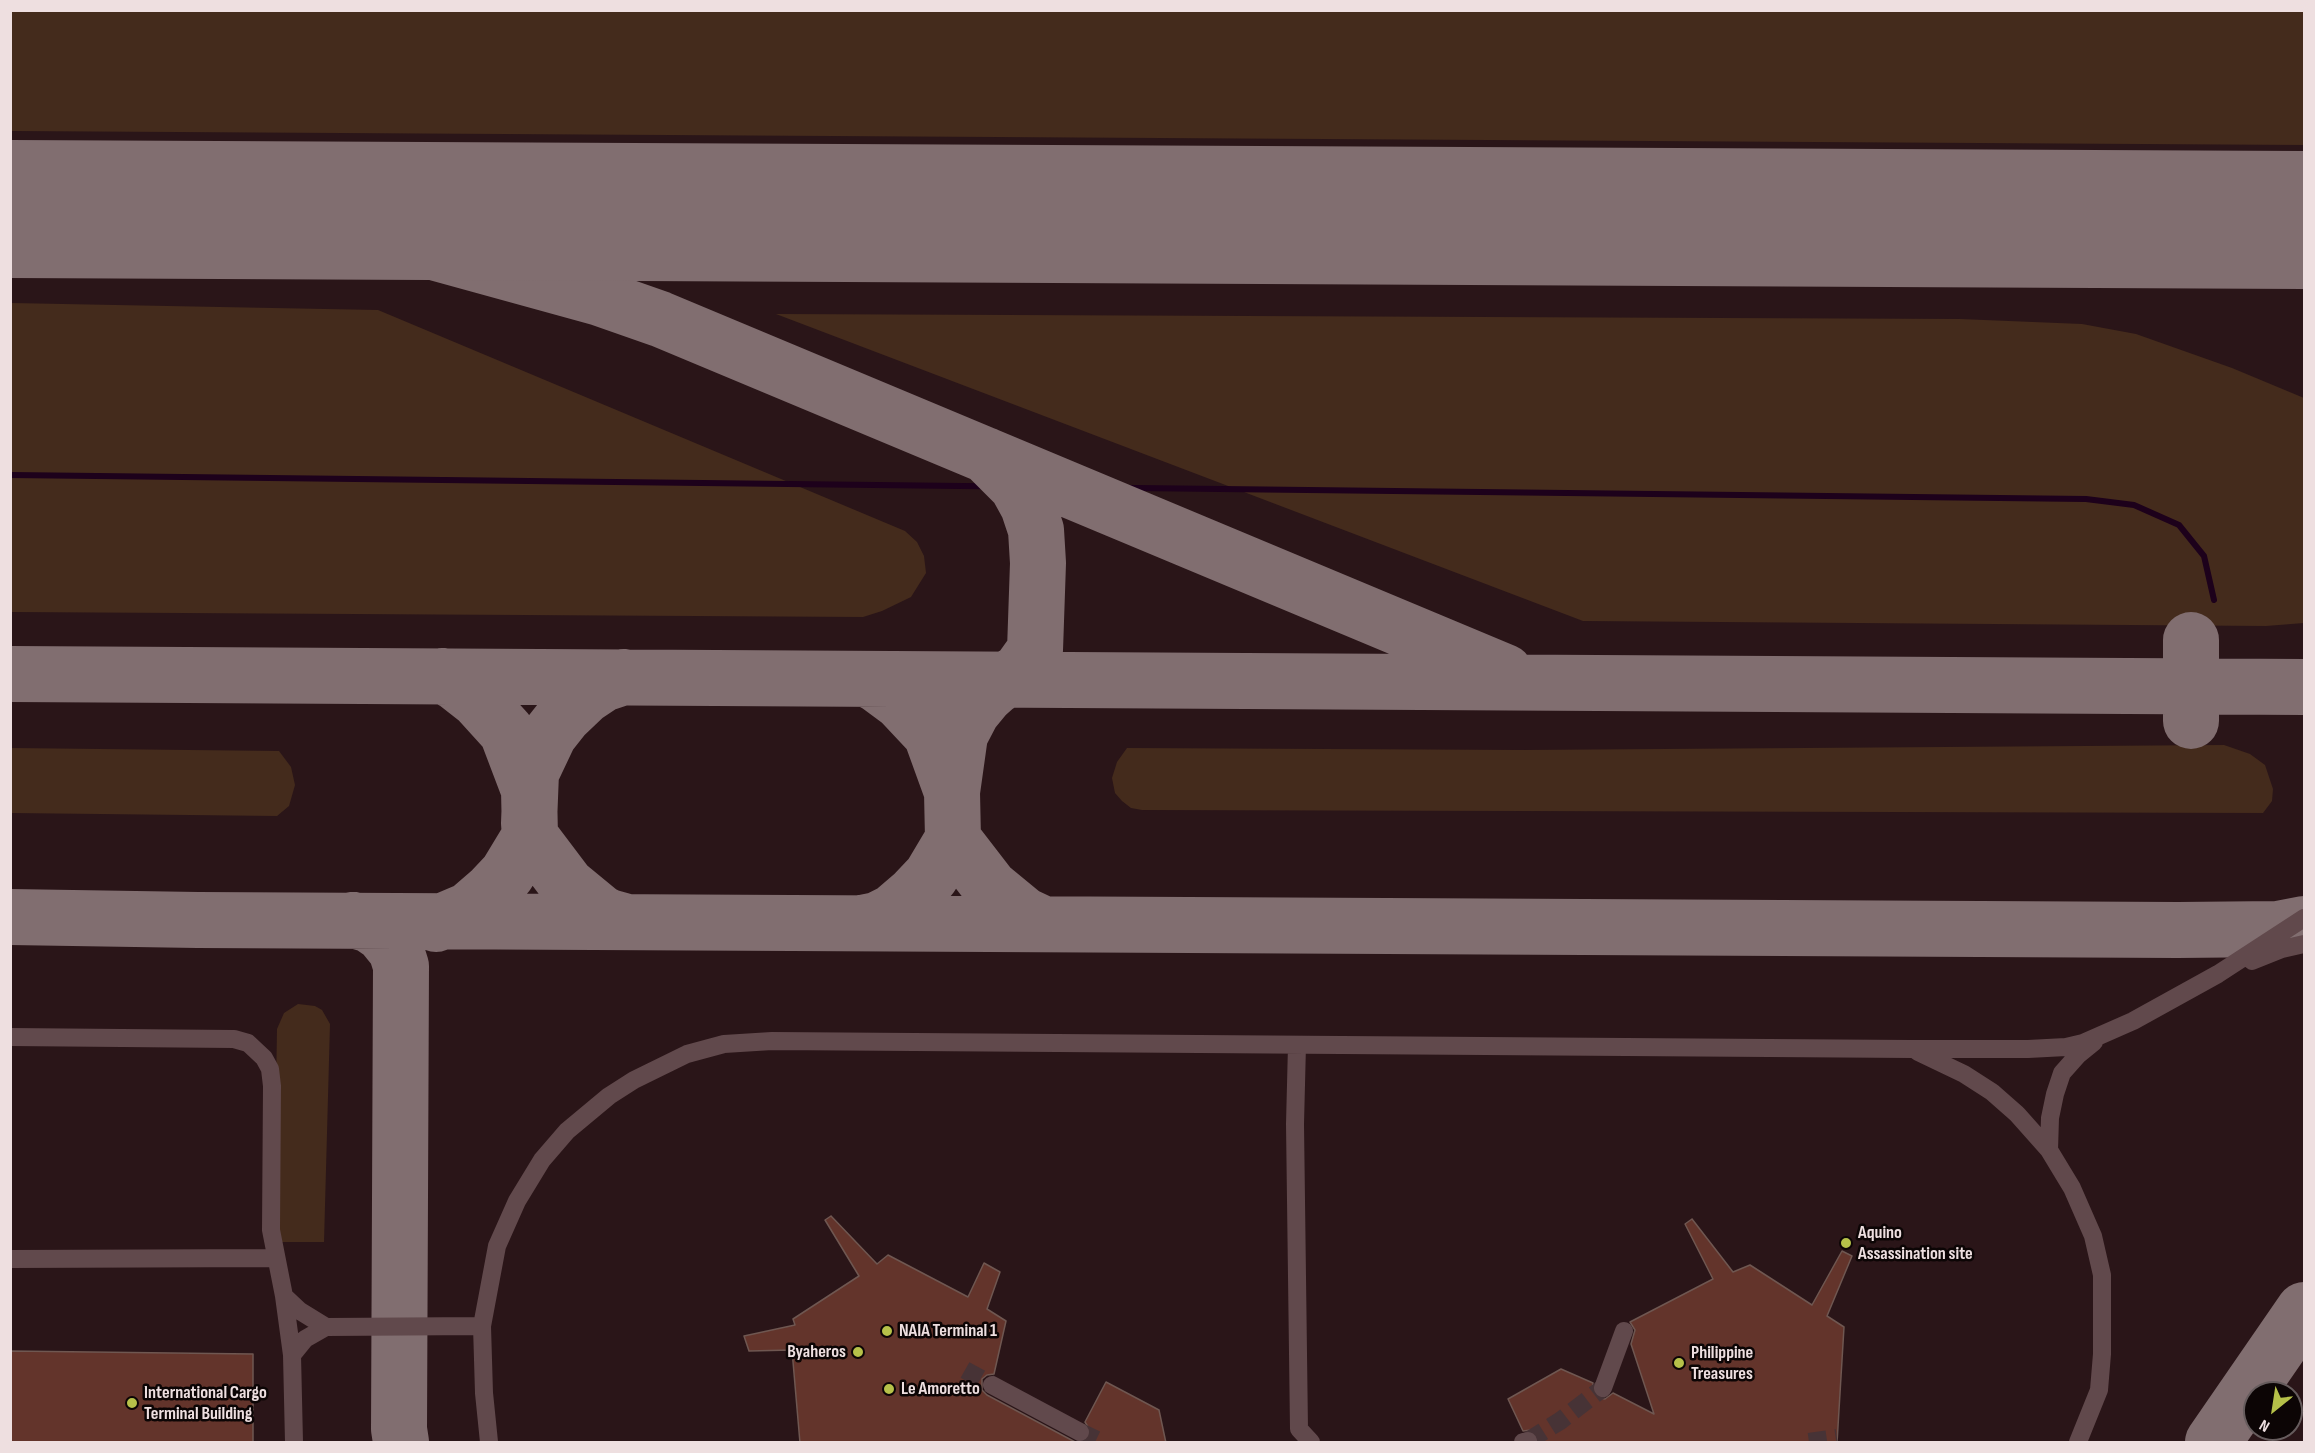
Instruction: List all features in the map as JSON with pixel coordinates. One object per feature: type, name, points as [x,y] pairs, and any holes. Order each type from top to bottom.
[{"type":"lane","points":[[489,1443],[484,1393],[482,1326],[497,1246],[517,1200],[542,1160],[567,1131],[609,1096],[650,1071],[687,1054],[724,1044],[772,1041],[1296,1046],[2056,1048],[2083,1043],[2133,1021],[2218,974],[2304,918]]},
{"type":"lane","points":[[2218,974],[2282,949],[2304,944]]},
{"type":"lane","points":[[10,1037],[234,1039],[248,1043],[264,1058],[270,1069],[272,1086],[271,1230],[284,1296],[292,1355],[294,1443]]},
{"type":"lane","points":[[2049,1150],[2050,1118],[2062,1073],[2078,1055],[2100,1037]]},
{"type":"lane","points":[[1296,1046],[1300,1438]]},
{"type":"lane","points":[[1911,1049],[1949,1065],[1992,1092],[2017,1114],[2049,1150],[2076,1198],[2092,1236],[2102,1275],[2102,1354],[2099,1390],[2078,1443]]},
{"type":"lane","points":[[10,1259],[276,1258]]},
{"type":"lane","points":[[284,1296],[300,1311],[326,1327]]},
{"type":"lane","points":[[292,1355],[305,1339],[326,1327],[482,1326]]},
{"type":"lane","points":[[1603,1388],[1624,1331]]},
{"type":"lane","points":[[992,1385],[1080,1432]]},
{"type":"shaded area","points":[[11,10],[2304,11],[2304,145],[11,131]]},
{"type":"shaded area","points":[[11,303],[378,310],[905,531],[917,542],[924,556],[926,573],[911,597],[863,617],[11,612]]},
{"type":"shaded area","points":[[776,314],[1960,319],[2082,324],[2136,334],[2232,368],[2304,398],[2304,623],[2266,626],[1583,621]]},
{"type":"shaded area","points":[[2224,745],[2250,754],[2265,765],[2273,789],[2272,801],[2263,813],[1142,810],[1131,808],[1122,801],[1115,793],[1112,778],[1117,762],[1127,748],[1523,750]]},
{"type":"shaded area","points":[[11,748],[279,751],[291,767],[295,785],[289,806],[277,816],[11,813]]},
{"type":"shaded area","points":[[298,1004],[315,1006],[322,1010],[330,1024],[324,1242],[275,1242],[277,1029],[284,1013]]},
{"type":"building","name":"NAIA Terminal 1","points":[[831,1216],[877,1264],[888,1255],[968,1297],[984,1263],[1000,1272],[987,1309],[1006,1321],[994,1374],[982,1379],[982,1390],[987,1395],[1077,1443],[800,1443],[792,1350],[749,1351],[744,1336],[795,1325],[793,1319],[859,1276],[825,1220]]},
{"type":"building","points":[[1692,1219],[1733,1272],[1750,1265],[1812,1305],[1842,1251],[1852,1256],[1827,1316],[1844,1327],[1837,1443],[1539,1443],[1536,1433],[1531,1430],[1523,1431],[1508,1399],[1561,1369],[1593,1383],[1592,1390],[1599,1398],[1605,1399],[1613,1393],[1654,1414],[1631,1344],[1635,1330],[1630,1322],[1713,1279],[1685,1224]]},
{"type":"building","name":"International Cargo Terminal Building","points":[[10,1351],[253,1354],[253,1443],[10,1443]]},
{"type":"building","points":[[1106,1382],[1159,1410],[1166,1443],[1083,1443],[1090,1438],[1091,1432],[1085,1422]]},
{"type":"waterway","points":[[10,475],[2086,499],[2134,505],[2179,525],[2204,556],[2214,600]]},
{"type":"taxiway","points":[[216,210],[433,252],[600,298],[660,319],[1505,672]]},
{"type":"taxiway","points":[[2251,220],[2304,230]]},
{"type":"taxiway","points":[[986,455],[1017,486],[1028,506],[1036,530],[1038,563],[1035,650],[1020,671],[986,695],[972,712],[960,735],[952,792],[953,839],[990,887],[1024,915],[1041,923]]},
{"type":"taxiway","points":[[2191,640],[2191,721]]},
{"type":"taxiway","points":[[10,674],[2304,687]]},
{"type":"taxiway","points":[[436,924],[469,910],[491,891],[507,874],[530,836],[529,790],[507,732],[478,700],[455,682],[443,676]]},
{"type":"taxiway","points":[[624,677],[603,684],[585,696],[564,716],[549,735],[531,773],[529,823],[530,836],[567,885],[601,913],[627,922]]},
{"type":"taxiway","points":[[862,923],[877,920],[893,912],[914,894],[931,876],[953,839],[952,792],[931,734],[901,702],[867,679]]},
{"type":"taxiway","points":[[10,917],[198,920],[2178,930],[2278,929],[2304,924]]},
{"type":"taxiway","points":[[353,920],[370,925],[383,934],[396,950],[401,966],[399,1429],[401,1442]]},
{"type":"taxiway","points":[[2213,1442],[2304,1310]]},
{"type":"runway","points":[[10,209],[2304,220]]},
{"type":"tunnel","points":[[965,1370],[992,1385]]},
{"type":"tunnel","points":[[1528,1441],[1560,1421],[1603,1388]]},
{"type":"tunnel","points":[[1080,1432],[1101,1442]]},
{"type":"tunnel","points":[[1809,1442],[1837,1438]]},
{"type":"place","name":"Aquino Assassination site","points":[[1846,1243]]},
{"type":"place","name":"NAIA Terminal 1","points":[[887,1331]]},
{"type":"place","name":"Byaheros","points":[[858,1352]]},
{"type":"place","name":"Philippine Treasures","points":[[1679,1363]]},
{"type":"place","name":"Le Amoretto","points":[[889,1389]]},
{"type":"place","name":"International Cargo Terminal Building","points":[[132,1403]]}]
